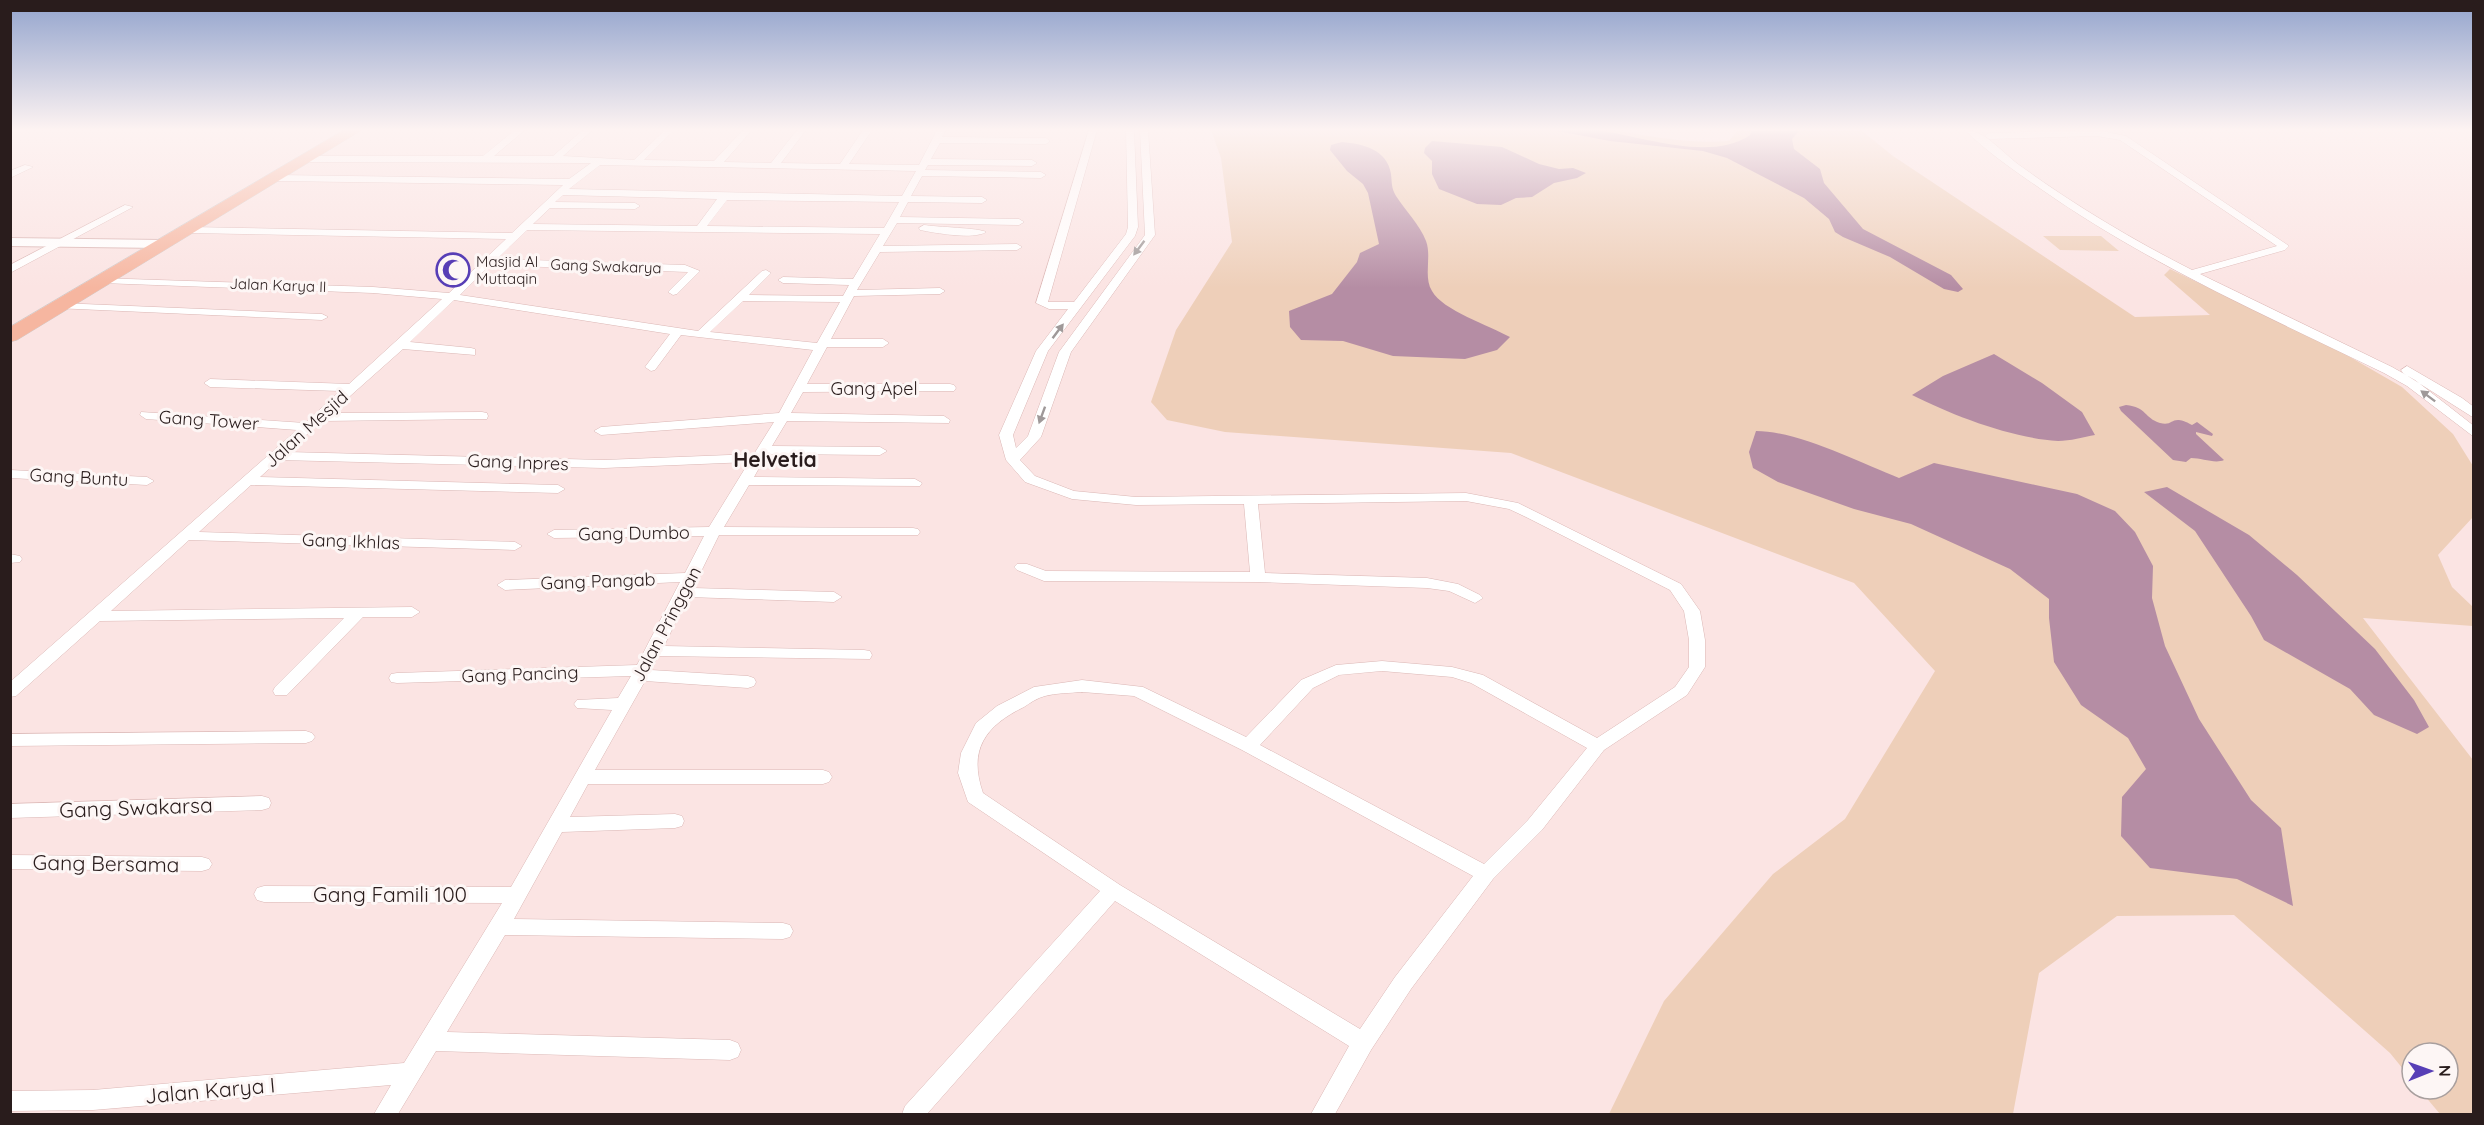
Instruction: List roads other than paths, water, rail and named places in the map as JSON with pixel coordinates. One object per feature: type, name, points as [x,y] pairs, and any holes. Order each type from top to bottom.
[{"type":"highway","points":[[161,244],[165,238],[253,182]]},
{"type":"highway","points":[[10,336],[161,244],[190,230],[269,182]]},
{"type":"street","points":[[422,182],[567,187],[724,197],[982,200]]},
{"type":"street","name":"Jalan Mesjid","points":[[10,692],[188,536],[453,297],[572,182]]},
{"type":"street","name":"Jalan Pringgan","points":[[387,1114],[499,927],[653,651],[714,531],[783,417],[850,291],[890,226],[913,182]]},
{"type":"street","points":[[1077,305],[1049,306],[1042,303],[1078,182]]},
{"type":"street","points":[[1132,182],[1134,227],[1131,234],[1042,351],[1006,435],[1013,460],[1030,478],[1072,495],[1137,501],[1251,501],[1430,496],[1466,497],[1489,501],[1523,511],[1676,587],[1692,611],[1697,640],[1697,667],[1681,692],[1598,746],[1535,825],[1486,874],[1403,983],[1363,1043],[1323,1114]]},
{"type":"street","points":[[1013,460],[1034,438],[1065,352],[1150,235],[1148,182]]},
{"type":"street","points":[[2036,182],[2065,202],[2189,274],[2395,374],[2429,397],[2474,433]]},
{"type":"street","points":[[2050,182],[2201,270],[2390,359],[2458,401],[2474,414]]},
{"type":"street","points":[[2189,182],[2284,246],[2189,274]]},
{"type":"street","points":[[699,230],[724,197]]},
{"type":"street","points":[[548,205],[635,206]]},
{"type":"street","points":[[10,270],[128,207]]},
{"type":"street","points":[[190,230],[519,232],[1019,222]]},
{"type":"street","points":[[890,226],[951,232],[981,232]]},
{"type":"street","points":[[10,242],[161,244]]},
{"type":"street","points":[[875,249],[1017,247]]},
{"type":"street","name":"Gang Swakarya","points":[[487,262],[695,270],[673,292]]},
{"type":"street","points":[[701,335],[766,273]]},
{"type":"street","points":[[1100,274],[1118,276]]},
{"type":"street","name":"Jalan Karya II","points":[[102,280],[286,285],[453,297],[701,335],[822,345],[883,343]]},
{"type":"street","points":[[783,280],[850,291]]},
{"type":"street","points":[[741,298],[850,291],[940,291]]},
{"type":"street","points":[[59,306],[322,317]]},
{"type":"street","points":[[651,367],[678,331]]},
{"type":"street","points":[[400,345],[471,352]]},
{"type":"street","points":[[210,383],[352,388]]},
{"type":"street","name":"Gang Apel","points":[[798,388],[950,388]]},
{"type":"street","name":"Gang Tower","points":[[146,415],[308,427]]},
{"type":"street","points":[[320,417],[482,416]]},
{"type":"street","points":[[601,431],[783,417],[944,420]]},
{"type":"street","name":"Gang Inpres","points":[[277,456],[549,463],[880,451]]},
{"type":"street","name":"Gang Buntu","points":[[10,474],[147,481]]},
{"type":"street","points":[[249,481],[558,489]]},
{"type":"street","points":[[745,481],[915,483]]},
{"type":"street","points":[[1251,501],[1258,577]]},
{"type":"street","name":"Gang Dumbo","points":[[554,534],[714,531],[913,532]]},
{"type":"street","name":"Gang Ikhlas","points":[[188,536],[515,546]]},
{"type":"street","points":[[1022,567],[1044,576],[1258,577],[1427,583],[1453,587],[1475,598]]},
{"type":"street","name":"Gang Pangab","points":[[505,585],[692,577]]},
{"type":"street","points":[[683,592],[834,597]]},
{"type":"street","points":[[281,691],[359,612]]},
{"type":"street","points":[[95,616],[412,612]]},
{"type":"street","points":[[653,651],[864,654]]},
{"type":"street","points":[[1248,746],[1307,684],[1336,670],[1382,666],[1452,672],[1477,678],[1598,746]]},
{"type":"street","name":"Gang Pancing","points":[[396,678],[641,672],[748,682]]},
{"type":"street","points":[[10,675],[28,675]]},
{"type":"street","points":[[1363,1043],[1113,890],[975,796],[967,773],[970,753],[982,727],[1002,710],[1040,691],[1082,686],[1137,691],[1248,746],[1486,874]]},
{"type":"street","points":[[583,704],[623,704]]},
{"type":"street","points":[[10,740],[306,737]]},
{"type":"street","points":[[583,777],[823,777]]},
{"type":"street","name":"Gang Swakarsa","points":[[10,811],[262,803]]},
{"type":"street","points":[[555,825],[675,821]]},
{"type":"street","name":"Gang Bersama","points":[[10,862],[202,864]]},
{"type":"street","points":[[913,1114],[1113,890]]},
{"type":"street","name":"Gang Famili 100","points":[[264,894],[516,895]]},
{"type":"street","points":[[499,927],[783,931]]},
{"type":"street","points":[[430,1041],[730,1050]]},
{"type":"street","name":"Jalan Karya I","points":[[10,1101],[88,1107],[410,1073]]},
{"type":"place","name":"Masjid Al Muttaqin","points":[[453,270]]},
{"type":"district","name":"Helvetia","points":[[775,459]]}]
